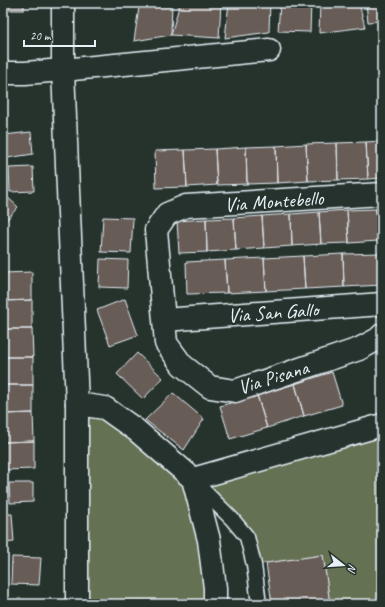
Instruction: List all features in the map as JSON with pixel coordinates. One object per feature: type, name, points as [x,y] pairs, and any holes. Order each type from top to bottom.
[{"type":"street","points":[[63,3],[63,70],[77,404],[77,604]]},
{"type":"street","points":[[3,73],[63,70],[269,50]]},
{"type":"street","name":"Via Montebello","points":[[167,214],[186,206],[382,194]]},
{"type":"street","name":"Via Pisana","points":[[167,214],[156,230],[166,343],[182,365],[210,387],[235,391],[359,349],[378,339],[382,335]]},
{"type":"street","name":"Via San Gallo","points":[[164,320],[382,304]]},
{"type":"street","points":[[77,404],[105,408],[136,430],[193,480],[209,540],[215,588],[215,604]]},
{"type":"street","points":[[193,480],[382,425]]},
{"type":"lane","points":[[193,480],[232,519],[247,537],[254,565],[259,604]]},
{"type":"green space","points":[[77,404],[105,408],[193,479],[382,425],[382,525],[377,526],[382,566],[382,604],[330,604],[323,555],[254,565],[247,537],[194,480],[215,604],[77,604]]},
{"type":"building","points":[[3,3],[24,3],[24,10],[3,10]]},
{"type":"building","points":[[172,3],[171,35],[134,41],[139,7]]},
{"type":"building","points":[[180,3],[221,3],[219,38],[171,35]]},
{"type":"building","points":[[229,3],[270,3],[269,32],[225,38]]},
{"type":"building","points":[[280,3],[311,3],[310,32],[278,31]]},
{"type":"building","points":[[320,3],[359,3],[365,27],[319,33]]},
{"type":"building","points":[[366,3],[382,3],[382,21],[368,22]]},
{"type":"building","points":[[31,132],[33,154],[7,158],[4,135]]},
{"type":"building","points":[[382,141],[382,178],[368,179],[366,142]]},
{"type":"building","points":[[366,142],[368,179],[338,180],[337,143]]},
{"type":"building","points":[[337,143],[338,180],[308,181],[306,144]]},
{"type":"building","points":[[306,144],[308,181],[277,183],[276,146]]},
{"type":"building","points":[[276,146],[277,183],[247,184],[246,147]]},
{"type":"building","points":[[246,147],[247,184],[217,185],[215,149]]},
{"type":"building","points":[[215,149],[217,185],[187,187],[185,150]]},
{"type":"building","points":[[185,150],[187,187],[156,188],[155,151]]},
{"type":"building","points":[[33,167],[34,191],[10,192],[9,168]]},
{"type":"building","points":[[3,193],[18,207],[3,224]]},
{"type":"building","points":[[382,208],[382,241],[378,241],[376,209]]},
{"type":"building","points":[[376,209],[378,241],[349,243],[347,210]]},
{"type":"building","points":[[347,210],[349,243],[321,244],[319,212]]},
{"type":"building","points":[[319,212],[321,244],[292,246],[291,214]]},
{"type":"building","points":[[291,214],[292,246],[264,248],[262,216]]},
{"type":"building","points":[[262,216],[264,248],[236,250],[234,218]]},
{"type":"building","points":[[103,217],[133,218],[131,253],[101,252]]},
{"type":"building","points":[[234,218],[236,250],[207,252],[206,219]]},
{"type":"building","points":[[206,219],[207,252],[179,253],[177,221]]},
{"type":"building","points":[[381,253],[382,285],[344,287],[343,254]]},
{"type":"building","points":[[343,254],[344,287],[305,289],[303,256]]},
{"type":"building","points":[[303,256],[305,289],[266,291],[264,258]]},
{"type":"building","points":[[264,258],[266,291],[227,293],[225,260]]},
{"type":"building","points":[[100,259],[128,260],[127,288],[99,287]]},
{"type":"building","points":[[225,260],[227,293],[187,294],[186,262]]},
{"type":"building","points":[[32,272],[32,300],[3,301],[3,273]]},
{"type":"building","points":[[125,299],[138,335],[110,345],[97,310]]},
{"type":"building","points":[[32,300],[32,329],[3,329],[3,301]]},
{"type":"building","points":[[3,329],[32,329],[33,357],[3,357]]},
{"type":"building","points":[[137,353],[163,378],[143,399],[117,374]]},
{"type":"building","points":[[3,357],[33,357],[33,385],[3,385]]},
{"type":"building","points":[[332,372],[342,405],[304,416],[295,384]]},
{"type":"building","points":[[295,384],[304,416],[267,428],[257,395]]},
{"type":"building","points":[[3,385],[33,385],[33,413],[4,414]]},
{"type":"building","points":[[173,393],[204,419],[184,450],[145,420]]},
{"type":"building","points":[[257,395],[267,428],[230,439],[220,406]]},
{"type":"building","points":[[33,413],[34,441],[4,442],[4,414]]},
{"type":"building","points":[[34,441],[34,469],[5,470],[4,442]]},
{"type":"building","points":[[9,483],[33,483],[33,502],[10,503]]},
{"type":"building","points":[[3,514],[12,514],[14,542],[3,543]]},
{"type":"building","points":[[382,525],[382,566],[377,526]]},
{"type":"building","points":[[323,555],[330,604],[272,604],[266,563]]},
{"type":"building","points":[[12,557],[41,558],[39,585],[11,584]]}]
